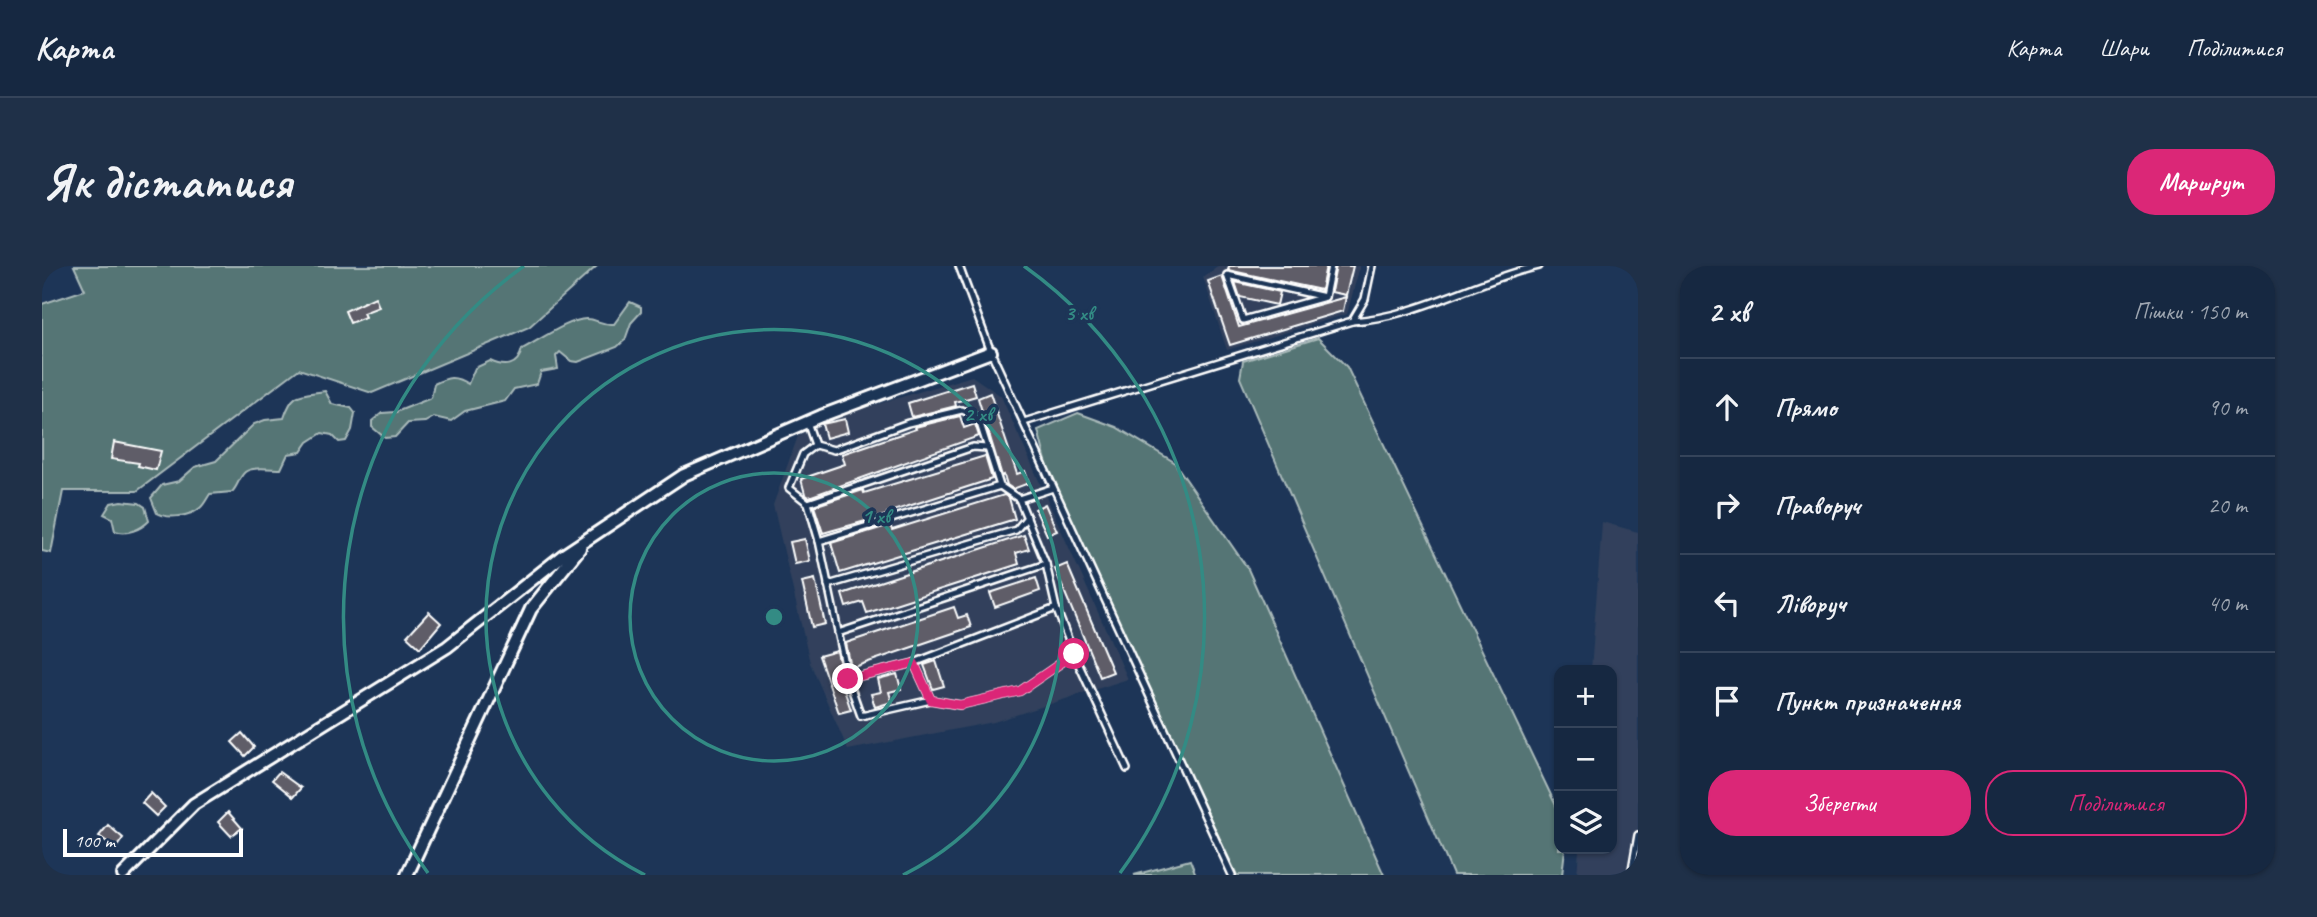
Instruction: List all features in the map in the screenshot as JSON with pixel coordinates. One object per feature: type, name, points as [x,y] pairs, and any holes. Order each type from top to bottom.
[{"type":"street","points":[[123,875],[194,804],[447,647],[562,556],[684,475],[807,422],[991,352]]},
{"type":"street","points":[[407,875],[531,609],[585,541]]},
{"type":"lane","points":[[959,266],[991,352],[1232,875]]},
{"type":"lane","points":[[1325,297],[1331,266]]},
{"type":"lane","points":[[1352,321],[1365,299],[1371,266]]},
{"type":"lane","points":[[1024,422],[1352,321],[1400,313],[1514,271],[1539,266]]},
{"type":"lane","points":[[1227,275],[1264,283],[1325,297],[1242,320],[1227,275]]},
{"type":"lane","points":[[815,445],[834,450],[908,423],[961,410],[978,417],[1000,486],[1019,499],[1046,564],[1056,608],[1074,654],[1127,769]]},
{"type":"lane","points":[[807,422],[815,445]]},
{"type":"lane","points":[[815,445],[803,454],[789,488],[808,503],[819,541],[848,679],[861,716],[931,700],[960,705],[1020,691],[1074,654]]},
{"type":"lane","points":[[808,503],[972,447],[987,448]]},
{"type":"lane","points":[[819,541],[1000,486]]},
{"type":"lane","points":[[1019,499],[1053,488]]},
{"type":"lane","points":[[828,585],[1016,530],[1027,517]]},
{"type":"lane","points":[[838,634],[1046,564]]},
{"type":"lane","points":[[848,679],[914,663],[1056,608]]},
{"type":"lane","points":[[914,663],[931,700]]},
{"type":"lane","points":[[1631,875],[1638,835]]},
{"type":"shaded area","points":[[1219,266],[1360,266],[1347,314],[1227,350],[1203,277]]},
{"type":"shaded area","points":[[972,376],[1001,396],[1128,679],[994,722],[848,750],[810,663],[773,505],[798,436],[821,421]]},
{"type":"shaded area","points":[[1602,522],[1638,532],[1638,875],[1577,875],[1579,854],[1617,854],[1617,665],[1591,665]]},
{"type":"green space","points":[[74,266],[597,266],[529,327],[372,393],[299,369],[137,491],[63,491],[51,553],[42,551],[42,304],[85,290]]},
{"type":"green space","points":[[630,302],[641,307],[641,312],[631,323],[625,340],[617,347],[578,362],[571,361],[560,352],[556,356],[558,369],[541,372],[537,384],[514,389],[505,401],[465,411],[451,421],[434,417],[425,422],[408,423],[395,437],[385,438],[372,427],[372,421],[382,413],[396,412],[431,398],[434,384],[451,378],[468,384],[475,368],[490,361],[501,365],[514,363],[522,349],[572,322],[587,319],[614,324]]},
{"type":"green space","points":[[1318,338],[1347,367],[1554,802],[1554,854],[1564,854],[1562,875],[1453,875],[1240,378],[1243,361]]},
{"type":"green space","points":[[325,391],[332,404],[351,408],[355,413],[352,430],[346,441],[339,442],[332,435],[322,433],[308,442],[301,452],[288,454],[281,469],[248,470],[232,492],[210,494],[196,511],[178,516],[157,513],[151,498],[162,485],[179,481],[195,467],[216,461],[254,424],[284,418],[291,403],[298,396]]},
{"type":"green space","points":[[1078,413],[1116,427],[1174,462],[1248,569],[1384,875],[1237,875],[1053,488],[1038,430]]},
{"type":"green space","points":[[111,503],[139,503],[145,507],[149,521],[133,531],[115,531],[112,518],[104,514]]},
{"type":"green space","points":[[1190,860],[1196,875],[1134,875]]},
{"type":"building","points":[[1229,266],[1326,266],[1321,290],[1228,270]]},
{"type":"building","points":[[1336,266],[1353,266],[1346,295],[1331,292]]},
{"type":"building","points":[[1222,276],[1239,327],[1346,297],[1343,311],[1230,345],[1208,281]]},
{"type":"building","points":[[1235,282],[1280,292],[1277,305],[1240,297]]},
{"type":"building","points":[[375,297],[379,307],[363,313],[365,317],[350,323],[345,311]]},
{"type":"building","points":[[972,383],[976,396],[955,402],[956,406],[912,417],[908,403]]},
{"type":"building","points":[[990,393],[1017,474],[1025,471],[1029,483],[1013,489],[1007,485],[1004,475],[1002,476],[978,398]]},
{"type":"building","points":[[960,416],[964,428],[975,424],[979,436],[809,497],[805,494],[801,479],[845,464],[842,454],[916,429],[915,427]]},
{"type":"building","points":[[845,419],[848,432],[826,438],[822,424]]},
{"type":"building","points":[[114,442],[161,451],[156,470],[138,466],[139,463],[111,459]]},
{"type":"building","points":[[985,456],[992,479],[887,515],[823,533],[814,506]]},
{"type":"building","points":[[1004,495],[1009,498],[1015,519],[840,573],[831,543],[890,525],[892,530]]},
{"type":"building","points":[[1045,504],[1057,531],[1047,535],[1035,509]]},
{"type":"building","points":[[1024,535],[1029,549],[1016,553],[1019,564],[867,613],[863,602],[846,607],[842,594]]},
{"type":"building","points":[[805,539],[810,561],[795,564],[790,542]]},
{"type":"building","points":[[1067,564],[1113,672],[1100,677],[1055,569]]},
{"type":"building","points":[[1036,578],[1040,591],[995,607],[990,593]]},
{"type":"building","points":[[815,579],[825,624],[812,627],[802,582]]},
{"type":"building","points":[[954,607],[958,618],[967,615],[971,627],[851,668],[846,643]]},
{"type":"building","points":[[429,612],[441,623],[420,648],[407,636]]},
{"type":"building","points":[[837,651],[841,671],[838,672],[851,710],[839,713],[819,656]]},
{"type":"building","points":[[936,661],[944,686],[933,689],[924,665]]},
{"type":"building","points":[[897,674],[901,689],[889,692],[892,702],[875,707],[871,694],[881,692],[878,679]]},
{"type":"building","points":[[242,733],[254,747],[245,756],[232,742]]},
{"type":"building","points":[[279,772],[301,788],[293,797],[272,780]]},
{"type":"building","points":[[151,793],[165,807],[156,816],[142,803]]},
{"type":"building","points":[[228,812],[242,828],[231,836],[218,822]]},
{"type":"building","points":[[108,825],[123,838],[116,848],[99,836]]},
{"type":"route","points":[[848,679],[914,663],[931,700],[960,705],[1020,691],[1074,654]]}]
